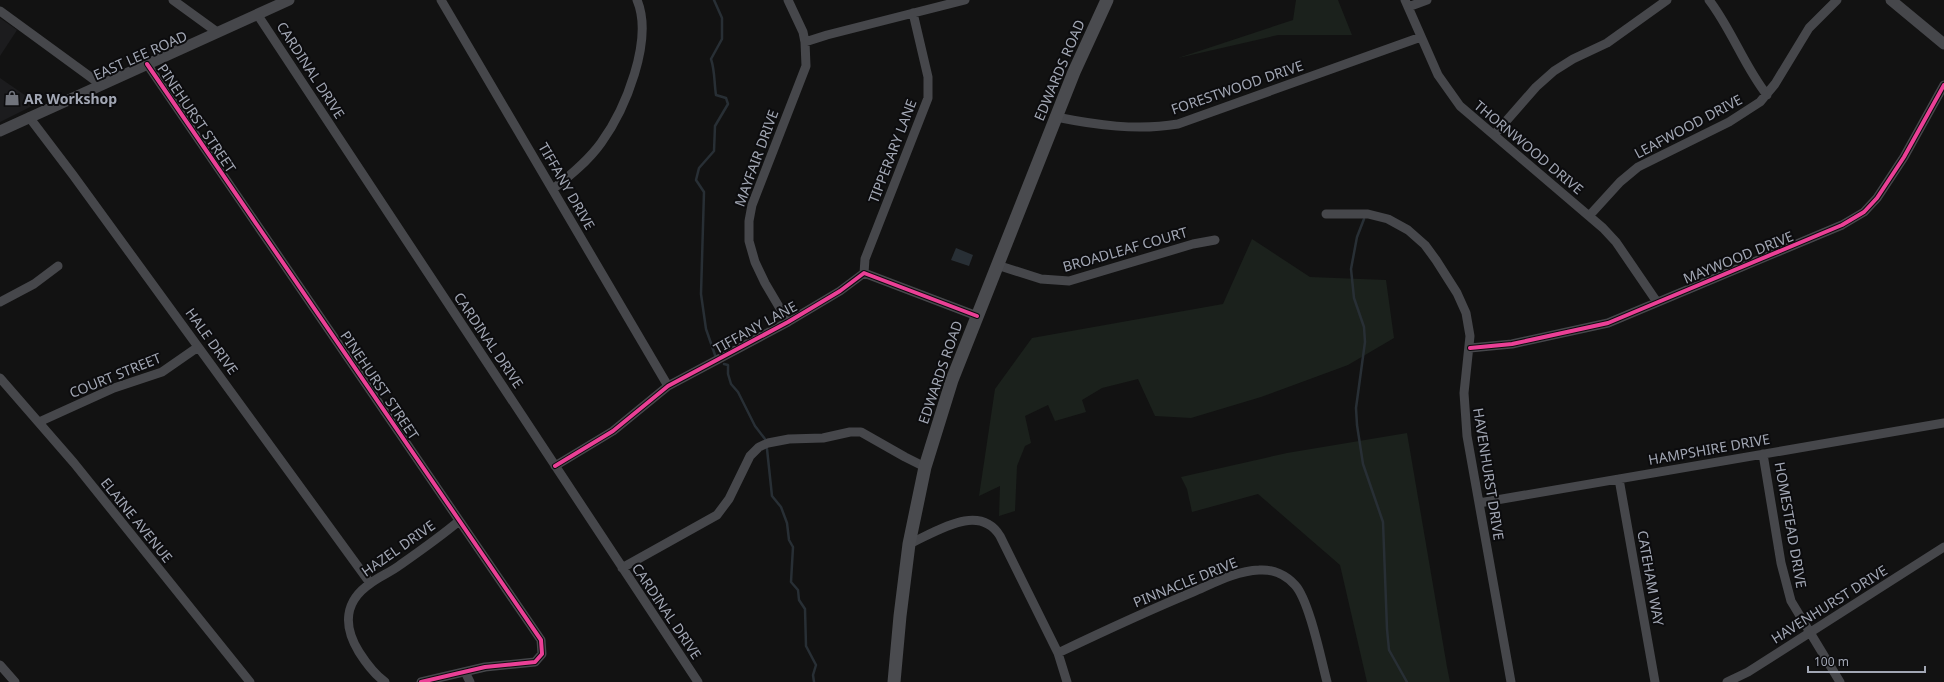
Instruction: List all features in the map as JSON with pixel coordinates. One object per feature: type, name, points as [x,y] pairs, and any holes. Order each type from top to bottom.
[{"type":"main road","name":"EDWARDS ROAD","points":[[894,682],[909,544],[925,467],[952,380],[1074,72],[1106,0]]},
{"type":"street","points":[[173,0],[186,4],[217,32]]},
{"type":"street","name":"EAST LEE ROAD","points":[[0,131],[100,84],[289,0]]},
{"type":"street","name":"TIFFANY DRIVE","points":[[441,0],[668,386]]},
{"type":"street","points":[[553,189],[575,172],[602,142],[624,100],[634,74],[643,29],[642,15],[637,0]]},
{"type":"street","name":"MAYFAIR DRIVE","points":[[788,0],[803,32],[806,66],[752,205],[749,221],[749,241],[755,262],[765,283],[788,322]]},
{"type":"street","points":[[805,42],[965,0]]},
{"type":"street","points":[[1406,3],[1427,0]]},
{"type":"street","points":[[1494,135],[1536,87],[1554,71],[1573,59],[1607,43],[1668,0]]},
{"type":"street","points":[[1709,0],[1727,28],[1750,72],[1767,96]]},
{"type":"street","name":"LEAFWOOD DRIVE","points":[[1589,216],[1620,182],[1638,167],[1739,116],[1767,96],[1809,28],[1837,0]]},
{"type":"street","points":[[1890,0],[1944,44]]},
{"type":"street","name":"THORNWOOD DRIVE","points":[[1406,3],[1438,74],[1454,99],[1466,112],[1589,216],[1616,242],[1657,302]]},
{"type":"street","points":[[0,11],[100,84]]},
{"type":"street","name":"TIPPERARY LANE","points":[[864,273],[865,259],[928,98],[928,77],[913,13]]},
{"type":"street","name":"CARDINAL DRIVE","points":[[258,14],[698,682]]},
{"type":"street","name":"FORESTWOOD DRIVE","points":[[1056,117],[1090,124],[1119,127],[1154,127],[1178,124],[1421,37]]},
{"type":"street","name":"PINEHURST STREET","points":[[147,64],[538,635],[542,647],[540,657],[531,663],[485,667],[465,672]]},
{"type":"street","name":"MAYWOOD DRIVE","points":[[1470,348],[1512,344],[1590,327],[1621,318],[1842,225],[1864,212],[1877,198],[1892,177],[1944,85]]},
{"type":"street","name":"HALE DRIVE","points":[[29,117],[370,583]]},
{"type":"street","name":"HAVENHURST DRIVE","points":[[1326,214],[1361,213],[1377,215],[1399,224],[1416,236],[1436,260],[1462,302],[1469,325],[1470,348],[1464,393],[1464,415],[1511,682]]},
{"type":"street","name":"BROADLEAF COURT","points":[[997,265],[1041,279],[1069,281],[1193,244],[1215,240]]},
{"type":"street","points":[[0,302],[34,284],[58,266]]},
{"type":"street","points":[[864,273],[977,316]]},
{"type":"street","name":"TIFFANY LANE","points":[[555,466],[613,431],[668,386],[788,322],[840,291],[864,273]]},
{"type":"street","name":"COURT STREET","points":[[39,422],[114,388],[162,372],[198,347]]},
{"type":"street","name":"ELAINE AVENUE","points":[[0,378],[74,463],[250,682]]},
{"type":"street","name":"HAMPSHIRE DRIVE","points":[[1479,502],[1944,424]]},
{"type":"street","points":[[622,568],[717,515],[729,499],[750,456],[759,447],[768,443],[789,439],[824,438],[850,432],[861,432],[905,458],[925,467]]},
{"type":"street","name":"HOMESTEAD DRIVE","points":[[1764,454],[1781,563],[1789,594],[1840,682]]},
{"type":"street","name":"CATEHAM WAY","points":[[1619,479],[1655,682]]},
{"type":"street","points":[[909,544],[966,520],[980,520],[990,525],[1000,536],[1058,653],[1067,682]]},
{"type":"street","name":"HAZEL DRIVE","points":[[385,682],[375,674],[356,647],[350,633],[348,624],[349,611],[353,601],[370,583],[396,568],[433,542],[459,521]]},
{"type":"street","name":"HAVENHURST DRIVE","points":[[1727,682],[1748,672],[1944,547]]},
{"type":"street","name":"PINNACLE DRIVE","points":[[1058,653],[1216,582],[1248,572],[1263,570],[1280,573],[1289,579],[1299,590],[1310,619],[1328,682]]},
{"type":"street","points":[[0,665],[15,682]]},
{"type":"street","points":[[421,682],[465,672],[470,682]]},
{"type":"shaded area","points":[[1296,0],[1338,0],[1352,35],[1278,35],[1178,58],[1293,20]]},
{"type":"shaded area","points":[[0,18],[17,30],[0,56]]},
{"type":"shaded area","points":[[0,78],[29,98],[36,104],[0,122]]},
{"type":"shaded area","points":[[1252,239],[1310,277],[1386,280],[1394,338],[1348,365],[1261,397],[1191,418],[1155,416],[1138,379],[1102,388],[1082,400],[1086,412],[1055,421],[1048,405],[1025,416],[1031,443],[1025,446],[1017,466],[1015,511],[999,516],[1000,486],[979,496],[995,389],[1032,338],[1223,304]]},
{"type":"shaded area","points":[[956,248],[973,255],[969,266],[951,260]]},
{"type":"shaded area","points":[[1407,433],[1450,682],[1367,682],[1340,565],[1258,494],[1192,512],[1187,489],[1181,477],[1287,453]]},
{"type":"waterway","points":[[714,0],[722,18],[722,39],[711,59],[716,95],[726,98],[728,104],[715,126],[714,151],[699,168],[696,180],[704,192],[701,294],[706,329],[715,355]]},
{"type":"waterway","points":[[1364,219],[1357,237],[1351,269],[1354,298],[1364,327],[1365,342],[1356,408],[1357,425],[1363,464],[1383,522],[1389,650],[1407,682]]},
{"type":"waterway","points":[[724,364],[728,365],[728,374],[731,384],[738,392],[755,426],[765,439]]},
{"type":"waterway","points":[[767,449],[772,496],[781,507],[787,523],[789,540],[793,547],[791,582],[798,590],[799,600],[805,609],[806,646],[816,665],[813,675],[814,682]]},
{"type":"cycle path","points":[[147,64],[541,640],[542,654],[535,662],[485,667],[421,682]]},
{"type":"cycle path","points":[[1470,348],[1512,344],[1608,323],[1842,225],[1864,212],[1877,198],[1904,157],[1944,85]]},
{"type":"cycle path","points":[[555,466],[613,431],[668,386],[788,322],[840,291],[864,273],[977,316]]},
{"type":"place","name":"AR Workshop","points":[[12,98]]}]
